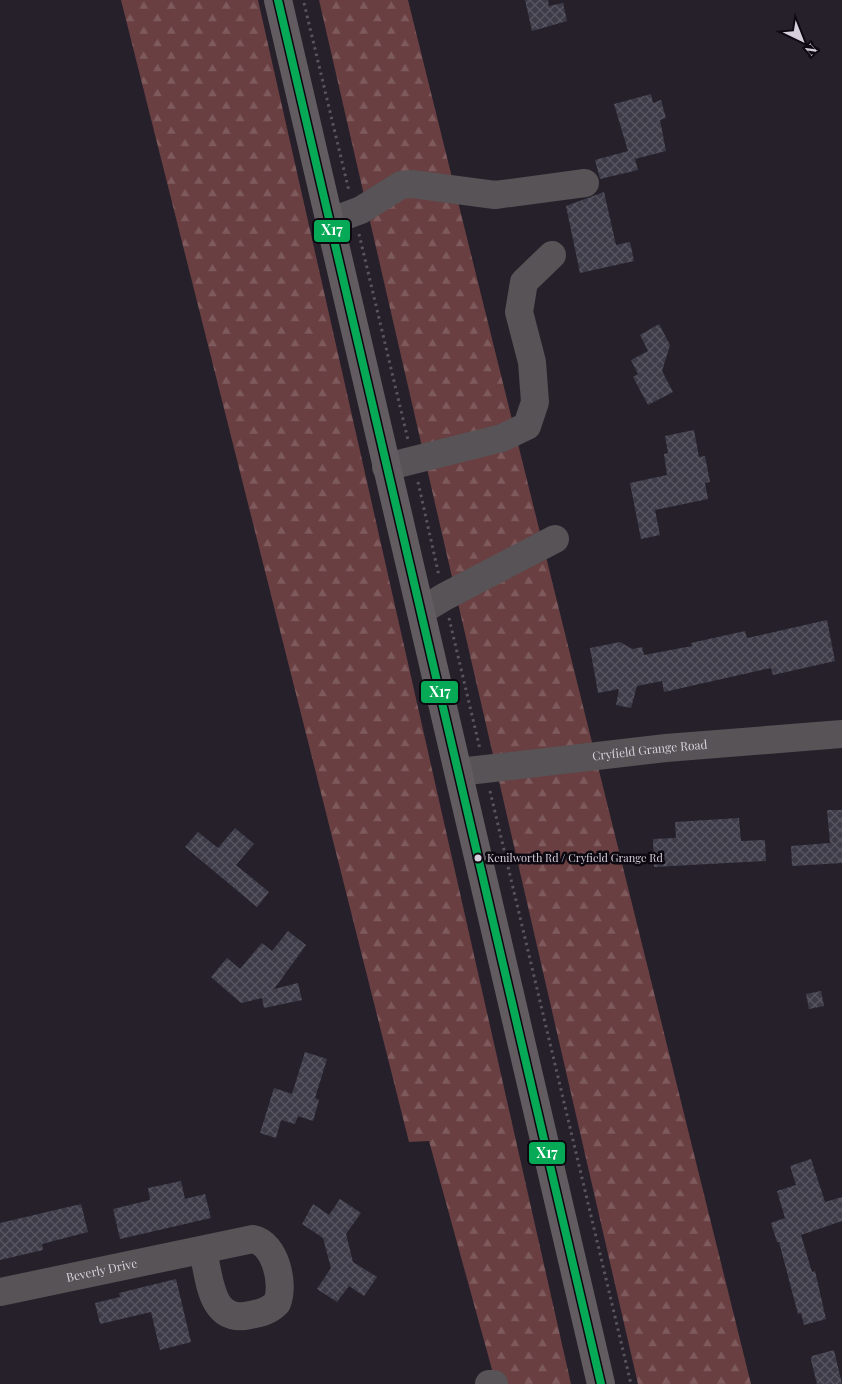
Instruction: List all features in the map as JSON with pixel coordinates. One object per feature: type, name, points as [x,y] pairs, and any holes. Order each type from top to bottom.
[{"type":"main road","points":[[278,0],[421,611],[472,770],[601,1384]]},
{"type":"street","points":[[329,222],[372,203],[387,192],[412,184],[496,196],[585,183]]},
{"type":"street","points":[[386,467],[502,438],[527,426],[535,402],[532,362],[519,312],[524,282],[552,255]]},
{"type":"street","points":[[421,611],[555,539]]},
{"type":"street","name":"Cryfield Grange Road","points":[[472,770],[666,748],[842,734]]},
{"type":"street","name":"Beverly Drive","points":[[0,1292],[203,1251]]},
{"type":"street","points":[[489,1384],[494,1384]]},
{"type":"path","points":[[303,0],[444,597],[472,770],[631,1384]]},
{"type":"green space","points":[[121,0],[258,0],[571,1384],[496,1384],[429,1141],[409,1142]]},
{"type":"green space","points":[[319,0],[408,0],[751,1384],[638,1384]]},
{"type":"building","points":[[525,0],[548,0],[549,6],[563,3],[567,21],[532,31]]},
{"type":"building","points":[[651,94],[653,103],[661,100],[666,118],[660,120],[666,151],[635,159],[638,170],[600,179],[595,160],[628,151],[614,104]]},
{"type":"building","points":[[604,192],[616,245],[630,242],[634,261],[580,273],[566,206]]},
{"type":"building","points":[[659,324],[670,345],[662,371],[673,392],[648,405],[633,377],[638,374],[631,360],[648,351],[640,335]]},
{"type":"building","points":[[694,430],[699,457],[705,456],[710,482],[705,483],[708,499],[655,510],[660,535],[641,539],[630,483],[667,475],[664,454],[668,453],[665,436]]},
{"type":"building","points":[[827,620],[835,661],[773,675],[771,668],[664,692],[662,681],[637,686],[631,708],[616,705],[619,689],[598,693],[590,648],[620,642],[632,649],[642,647],[644,655],[692,646],[691,643],[745,631],[747,638]]},
{"type":"building","points":[[827,810],[842,810],[842,863],[792,866],[791,846],[830,843]]},
{"type":"building","points":[[739,818],[741,841],[765,840],[766,861],[654,867],[653,839],[676,838],[675,822]]},
{"type":"building","points":[[235,828],[254,844],[236,865],[269,892],[257,907],[185,847],[198,832],[218,848]]},
{"type":"building","points":[[288,931],[306,945],[274,989],[298,983],[302,1000],[264,1008],[262,998],[241,1003],[211,977],[227,958],[240,969],[262,943],[272,951]]},
{"type":"building","points":[[821,991],[824,1006],[809,1009],[806,994]]},
{"type":"building","points":[[305,1052],[327,1059],[315,1098],[319,1100],[313,1121],[298,1116],[295,1124],[281,1120],[276,1138],[260,1133],[274,1088],[292,1094]]},
{"type":"building","points":[[811,1159],[825,1202],[842,1197],[842,1221],[801,1235],[812,1272],[815,1271],[826,1319],[804,1325],[801,1313],[798,1314],[779,1242],[777,1242],[771,1223],[785,1218],[777,1191],[796,1185],[790,1166]]},
{"type":"building","points":[[181,1181],[185,1199],[205,1194],[211,1218],[120,1239],[113,1209],[150,1200],[148,1188]]},
{"type":"building","points":[[340,1199],[361,1213],[346,1234],[353,1262],[377,1277],[364,1296],[349,1286],[337,1302],[317,1289],[331,1268],[323,1238],[302,1224],[313,1204],[329,1215]]},
{"type":"building","points":[[81,1204],[88,1232],[42,1244],[43,1250],[0,1260],[0,1223]]},
{"type":"building","points":[[176,1279],[191,1342],[160,1350],[151,1312],[100,1324],[95,1303],[120,1297],[119,1293]]},
{"type":"building","points":[[834,1350],[842,1384],[817,1384],[811,1360],[812,1356]]},
{"type":"transit line","name":"X17","points":[[278,0],[601,1384]]},
{"type":"place","name":"Kenilworth Rd / Cryfield Grange Rd","points":[[478,858]]}]
